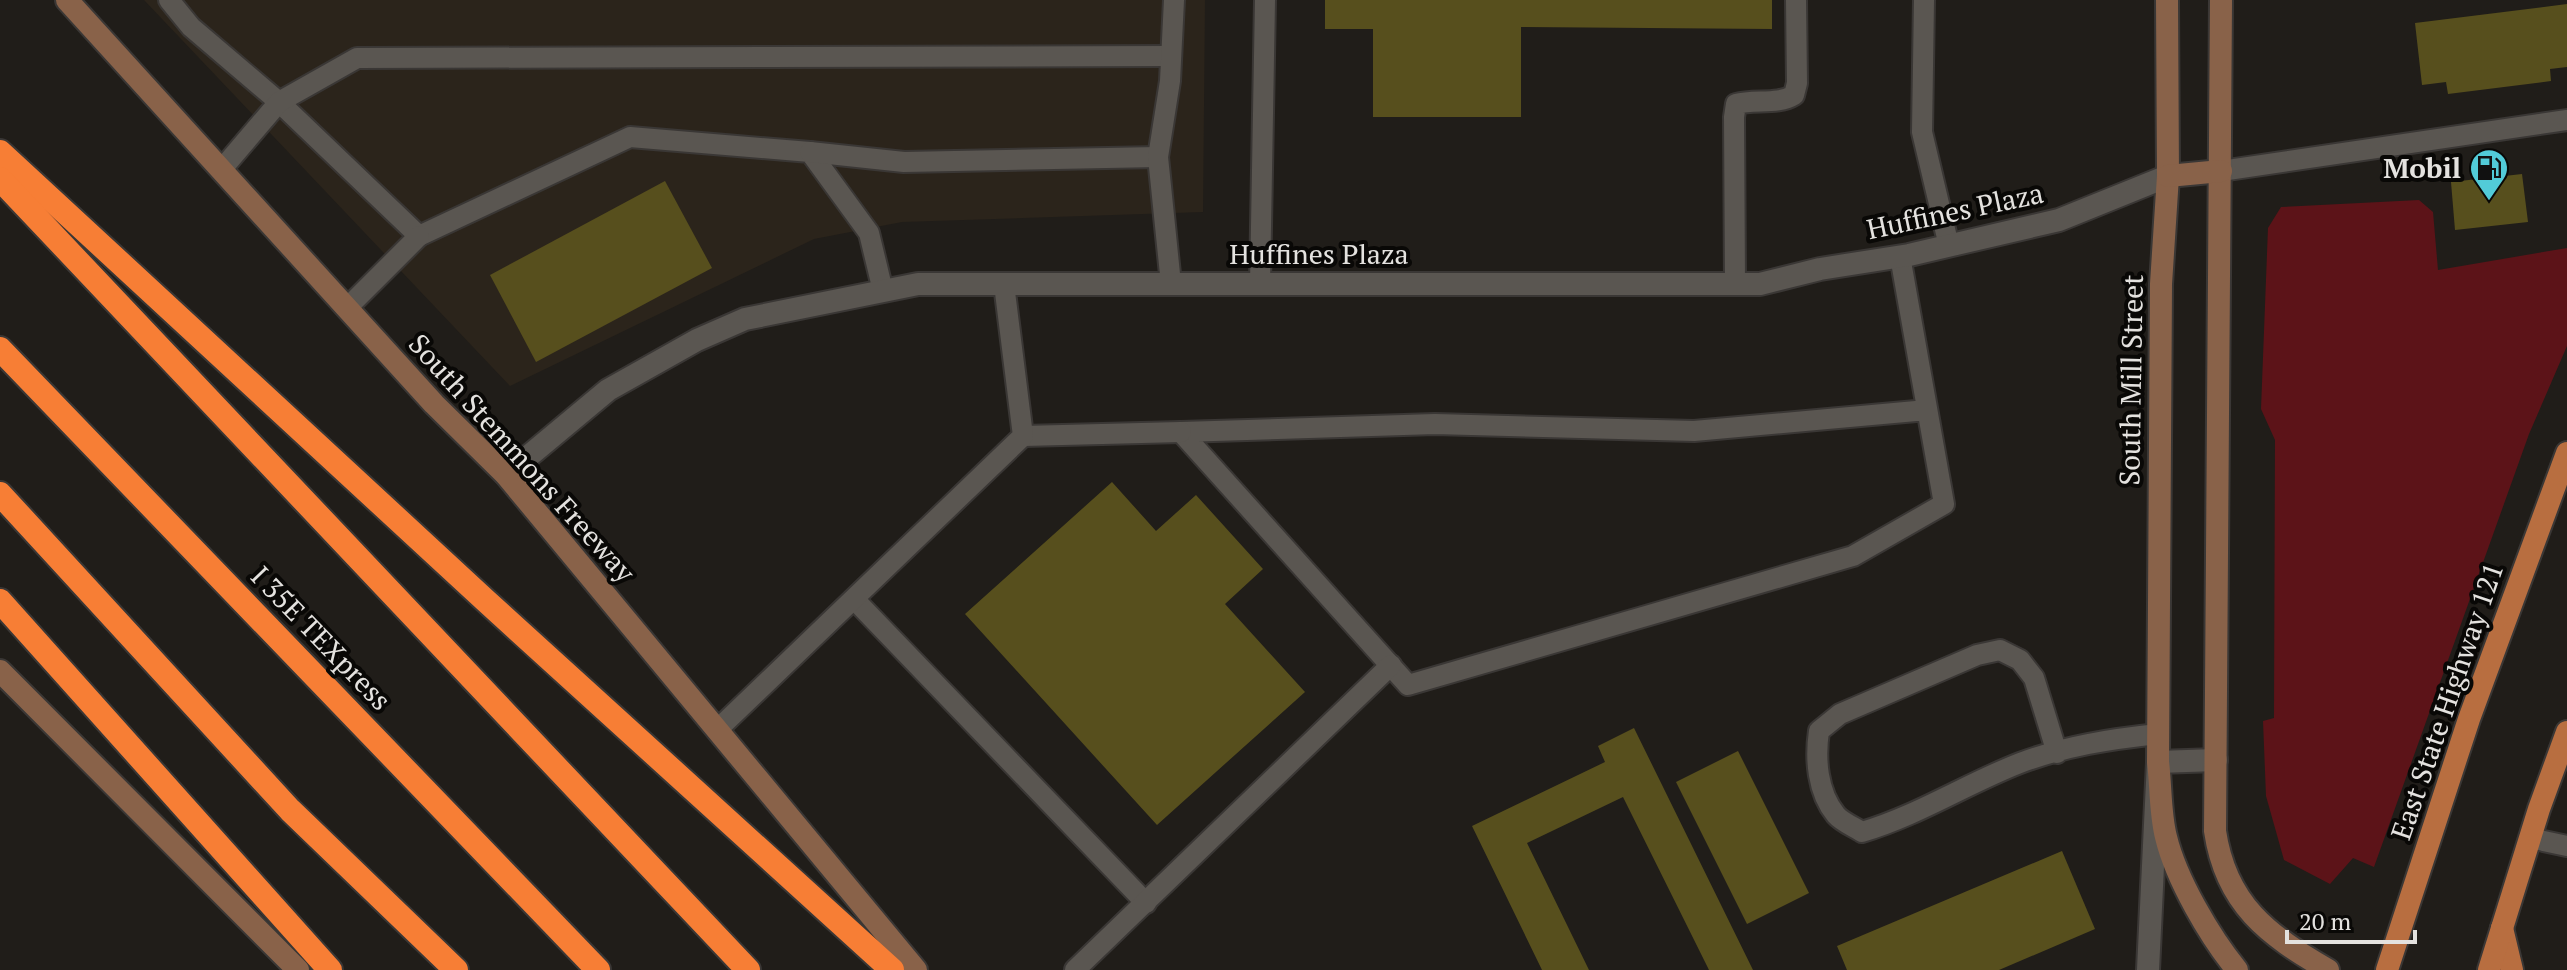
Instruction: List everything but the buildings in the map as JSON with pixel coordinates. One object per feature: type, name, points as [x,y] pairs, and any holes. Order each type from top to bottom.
[{"type":"highway","points":[[0,152],[892,970]]},
{"type":"highway","points":[[0,179],[748,970]]},
{"type":"highway","name":"I 35E TEXpress","points":[[0,349],[598,970]]},
{"type":"highway","points":[[0,494],[290,810],[456,970]]},
{"type":"highway","points":[[0,601],[330,970]]},
{"type":"highway","points":[[283,641],[587,970]]},
{"type":"main road","name":"South Stemmons Freeway","points":[[67,0],[434,404],[506,475],[916,970]]},
{"type":"main road","name":"South Mill Street","points":[[2167,0],[2168,176],[2161,284],[2158,762],[2166,837],[2195,906],[2215,943],[2237,970]]},
{"type":"main road","points":[[2221,0],[2215,831],[2219,856],[2240,901],[2258,922],[2284,944],[2328,970]]},
{"type":"main road","points":[[2168,176],[2221,171]]},
{"type":"main road","name":"East State Highway 121","points":[[2387,970],[2469,719],[2567,453]]},
{"type":"main road","points":[[0,671],[298,970]]},
{"type":"main road","points":[[2489,970],[2567,732]]},
{"type":"main road","points":[[2502,928],[2512,970]]},
{"type":"street","name":"Huffines Plaza","points":[[506,475],[608,390],[697,340],[745,319],[918,284],[1760,284],[1820,269],[1949,246],[2059,220],[2168,176]]},
{"type":"street","points":[[2158,762],[2216,760]]},
{"type":"street","name":"South Mill Street","points":[[2148,970],[2158,762]]},
{"type":"lane","points":[[169,0],[191,27],[279,102],[419,236]]},
{"type":"lane","points":[[1171,284],[1158,157],[1170,81],[1174,0]]},
{"type":"lane","points":[[1260,284],[1265,0]]},
{"type":"lane","points":[[1735,284],[1736,104],[1786,100],[1794,95],[1797,83],[1796,0]]},
{"type":"lane","points":[[1924,0],[1922,132],[1949,246]]},
{"type":"lane","points":[[222,169],[279,102],[357,58],[1171,56]]},
{"type":"lane","points":[[2221,171],[2567,120]]},
{"type":"lane","points":[[348,307],[419,236],[630,137],[904,162],[1158,157]]},
{"type":"lane","points":[[810,152],[869,233],[883,291]]},
{"type":"lane","points":[[1181,432],[1408,685],[1853,556],[1944,504],[1900,256]]},
{"type":"lane","points":[[1004,284],[1023,436]]},
{"type":"lane","points":[[717,730],[1023,436],[1435,424],[1694,431],[1927,410]]},
{"type":"lane","points":[[854,599],[1146,903]]},
{"type":"lane","points":[[2057,753],[2034,678],[2020,660],[2000,650],[1977,655],[1840,714],[1819,731],[1816,750],[1820,785],[1837,816],[1862,832],[1899,821],[2021,763],[2057,753],[2092,742],[2158,734]]},
{"type":"lane","points":[[1075,970],[1391,665]]},
{"type":"lane","points":[[2530,838],[2567,846]]},
{"type":"shaded area","points":[[144,0],[1205,0],[1203,212],[902,222],[814,239],[510,386]]},
{"type":"shaded area","points":[[2419,200],[2433,212],[2438,270],[2567,248],[2567,346],[2529,434],[2374,867],[2353,858],[2330,884],[2284,860],[2266,796],[2263,721],[2274,718],[2275,440],[2261,409],[2268,228],[2281,207]]},
{"type":"place","name":"Mobil","points":[[2489,202]]}]
